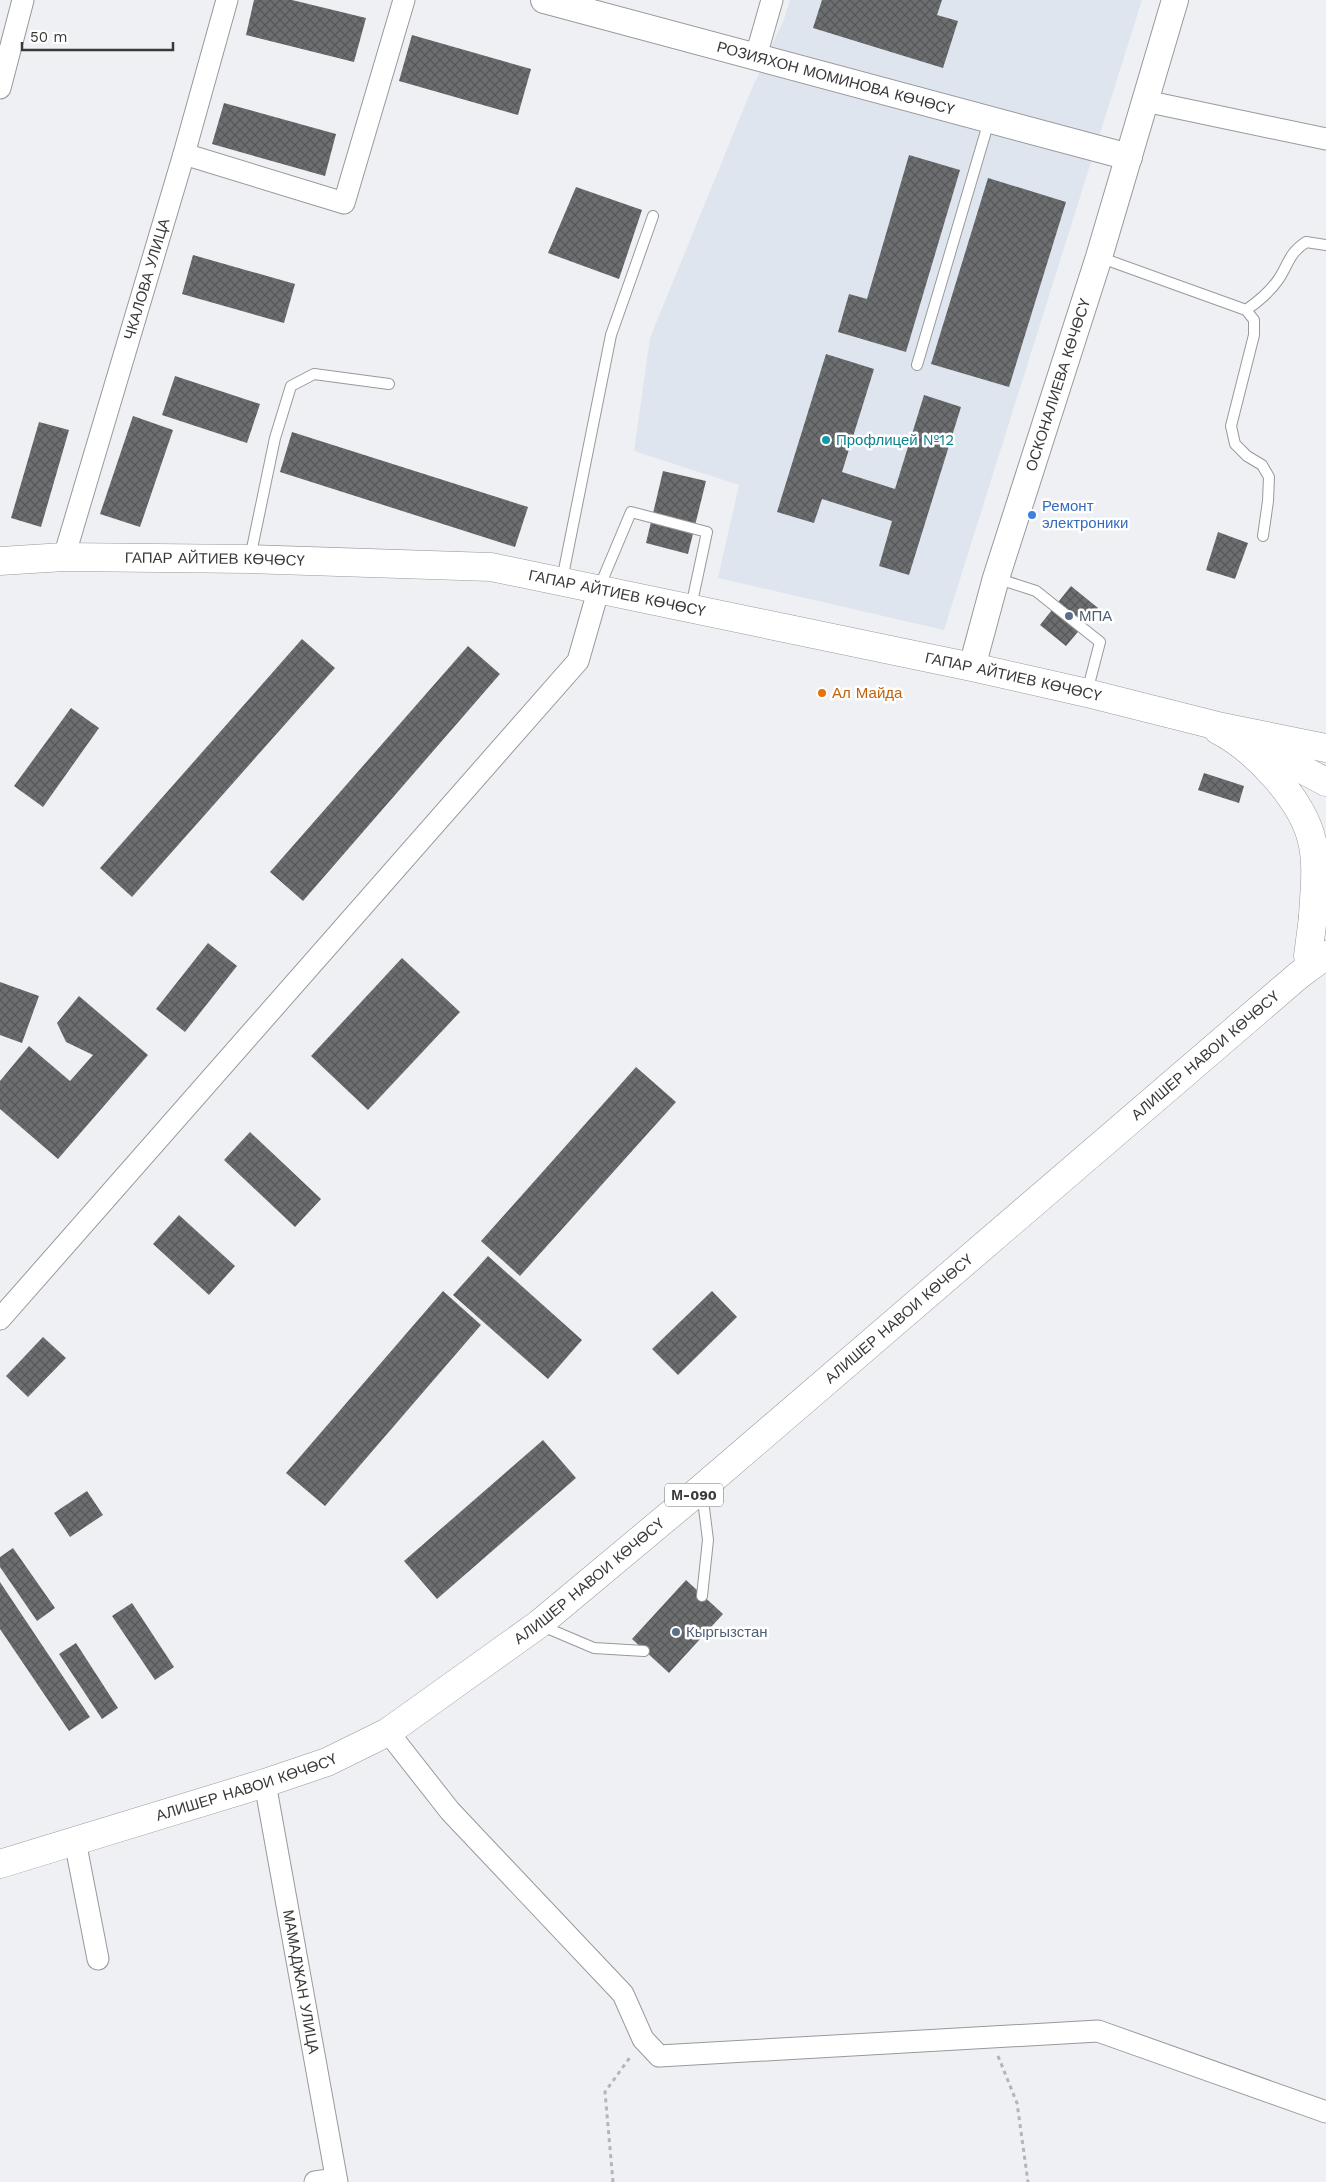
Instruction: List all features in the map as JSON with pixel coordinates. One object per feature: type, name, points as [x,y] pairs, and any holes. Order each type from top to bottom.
[{"type":"main road","name":"ГАПАР АЙТИЕВ КӨЧӨСҮ","points":[[0,561],[64,557],[250,559],[491,567],[562,580],[972,668],[1087,693],[1214,725],[1326,748]]},
{"type":"main road","name":"ГАПАР АЙТИЕВ КӨЧӨСҮ","points":[[1214,725],[1326,782]]},
{"type":"main road","points":[[1214,725],[1261,762],[1292,797],[1301,812],[1312,841],[1319,921]]},
{"type":"main road","points":[[1311,962],[1326,880]]},
{"type":"main road","name":"АЛИШЕР НАВОИ КӨЧӨСҮ","points":[[0,1864],[76,1842],[327,1762],[388,1732],[539,1624],[702,1488],[1311,962]]},
{"type":"street","points":[[0,88],[23,0]]},
{"type":"street","name":"ЧКАЛОВА УЛИЦА","points":[[64,557],[184,154],[227,0]]},
{"type":"street","points":[[184,154],[344,203],[404,0]]},
{"type":"street","name":"РОЗИЯХОН МОМИНОВА КӨЧӨСҮ","points":[[544,0],[1129,157]]},
{"type":"street","points":[[756,56],[772,0]]},
{"type":"street","name":"ОСКОНАЛИЕВА КӨЧӨСҮ","points":[[972,668],[996,578],[1099,257],[1175,0]]},
{"type":"street","points":[[1145,101],[1326,139]]},
{"type":"street","points":[[0,1319],[578,661],[600,588]]},
{"type":"street","points":[[388,1732],[450,1811],[624,1994],[644,2039],[660,2056],[1098,2031],[1326,2112]]},
{"type":"street","name":"МАМАДЖАН УЛИЦА","points":[[265,1783],[336,2180]]},
{"type":"street","points":[[76,1842],[98,1959]]},
{"type":"street","points":[[315,2182],[336,2180]]},
{"type":"lane","points":[[917,365],[990,120]]},
{"type":"lane","points":[[562,580],[611,335],[653,216]]},
{"type":"lane","points":[[1246,310],[1263,298],[1279,278],[1294,250],[1306,242],[1326,245]]},
{"type":"lane","points":[[1099,257],[1246,310],[1254,320],[1254,335],[1231,426],[1235,444],[1247,456],[1262,465],[1269,477],[1263,536]]},
{"type":"lane","points":[[250,559],[275,438],[292,386],[314,374],[389,384]]},
{"type":"lane","points":[[600,588],[631,512],[708,532],[691,608]]},
{"type":"lane","points":[[996,578],[1036,591],[1100,642],[1087,693]]},
{"type":"lane","points":[[702,1488],[708,1540],[702,1596]]},
{"type":"lane","points":[[539,1624],[594,1648],[644,1651]]},
{"type":"path","points":[[990,2037],[1017,2103],[1028,2182]]},
{"type":"path","points":[[612,2182],[605,2092],[644,2039]]},
{"type":"shaded area","points":[[790,0],[1142,0],[944,630],[718,578],[739,485],[634,451],[650,338],[752,88],[784,19]]},
{"type":"building","points":[[254,0],[292,0],[366,18],[354,62],[246,35]]},
{"type":"building","points":[[822,0],[942,0],[937,15],[958,21],[943,68],[813,28]]},
{"type":"building","points":[[412,35],[531,69],[518,115],[399,81]]},
{"type":"building","points":[[224,103],[336,134],[325,176],[212,144]]},
{"type":"building","points":[[909,155],[960,170],[906,352],[838,332],[849,294],[867,299]]},
{"type":"building","points":[[988,178],[1066,202],[1009,387],[931,364]]},
{"type":"building","points":[[576,187],[642,210],[619,279],[548,253]]},
{"type":"building","points":[[193,255],[295,284],[284,323],[182,294]]},
{"type":"building","name":"Профлицей №12","points":[[826,354],[874,369],[842,472],[895,489],[924,395],[961,407],[909,575],[879,566],[892,521],[822,499],[814,523],[777,512]]},
{"type":"building","points":[[175,376],[260,404],[247,443],[162,415]]},
{"type":"building","points":[[133,416],[173,430],[140,527],[100,514]]},
{"type":"building","points":[[39,422],[69,430],[41,527],[11,518]]},
{"type":"building","points":[[292,432],[528,507],[515,547],[280,472]]},
{"type":"building","points":[[663,471],[706,481],[688,554],[646,543]]},
{"type":"building","points":[[1218,532],[1248,543],[1235,579],[1206,570]]},
{"type":"building","name":"МПА","points":[[1071,586],[1098,608],[1066,646],[1040,625]]},
{"type":"building","points":[[302,639],[335,668],[132,897],[100,868]]},
{"type":"building","points":[[468,646],[500,674],[303,901],[270,872]]},
{"type":"building","points":[[71,708],[99,728],[43,807],[14,786]]},
{"type":"building","points":[[1204,773],[1244,786],[1239,803],[1198,790]]},
{"type":"building","points":[[208,943],[237,966],[185,1032],[156,1009]]},
{"type":"building","points":[[402,958],[460,1012],[368,1110],[311,1056]]},
{"type":"building","points":[[0,982],[39,996],[22,1043],[0,1035]]},
{"type":"building","points":[[79,996],[148,1055],[58,1159],[0,1109],[0,1081],[29,1046],[70,1081],[93,1055],[66,1042],[57,1023]]},
{"type":"building","points":[[636,1067],[676,1102],[520,1276],[481,1241]]},
{"type":"building","points":[[250,1132],[321,1199],[295,1227],[224,1160]]},
{"type":"building","points":[[179,1215],[235,1266],[209,1295],[153,1244]]},
{"type":"building","points":[[488,1256],[582,1340],[548,1379],[453,1295]]},
{"type":"building","points":[[443,1291],[481,1325],[325,1506],[286,1473]]},
{"type":"building","points":[[712,1291],[737,1317],[678,1375],[652,1349]]},
{"type":"building","points":[[43,1337],[66,1358],[28,1397],[6,1376]]},
{"type":"building","points":[[543,1440],[576,1478],[437,1599],[404,1561]]},
{"type":"building","points":[[87,1491],[103,1515],[70,1537],[54,1513]]},
{"type":"building","points":[[13,1548],[55,1608],[37,1621],[0,1567],[0,1557]]},
{"type":"building","points":[[686,1580],[723,1614],[669,1673],[632,1639]]},
{"type":"building","points":[[0,1582],[90,1717],[69,1731],[0,1629]]},
{"type":"building","points":[[132,1603],[174,1667],[155,1680],[112,1616]]},
{"type":"building","points":[[76,1643],[118,1708],[102,1719],[59,1654]]},
{"type":"place","name":"Профлицей №12","points":[[826,440]]},
{"type":"place","name":"Ремонт электроники","points":[[1032,515]]},
{"type":"place","name":"МПА","points":[[1069,616]]},
{"type":"place","name":"Ал Майда","points":[[822,693]]},
{"type":"place","name":"Кыргызстан","points":[[676,1632]]}]
